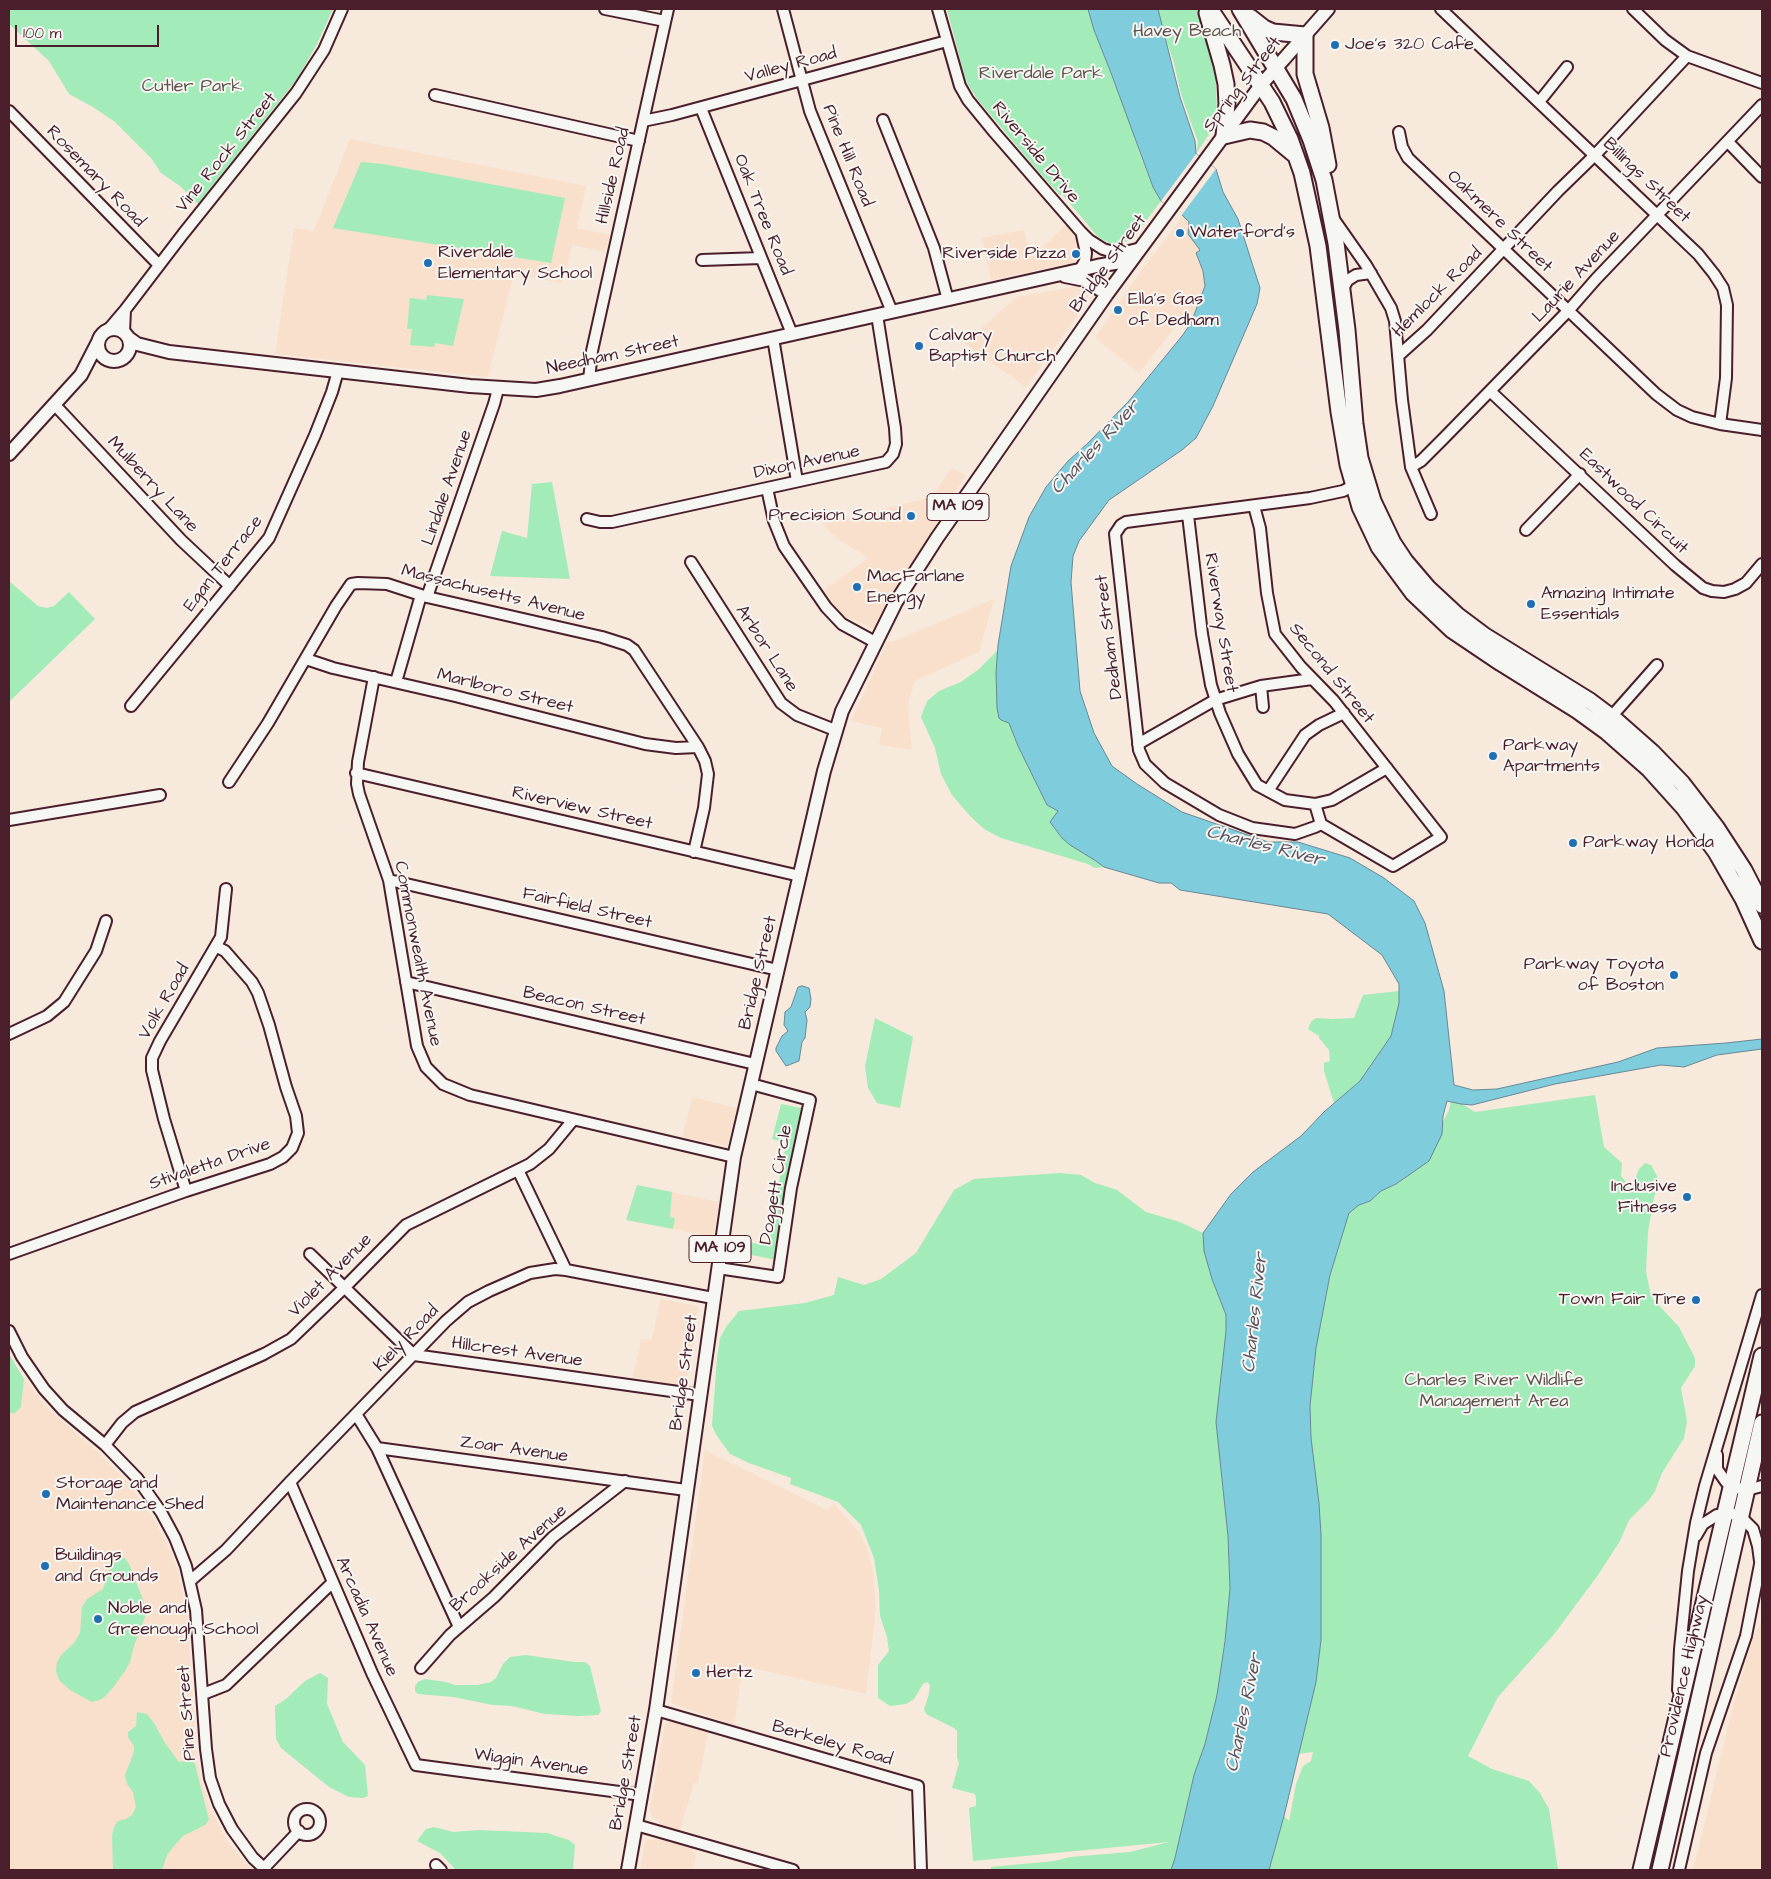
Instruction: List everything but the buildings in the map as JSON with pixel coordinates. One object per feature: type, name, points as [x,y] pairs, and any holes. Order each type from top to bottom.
[{"type":"highway","points":[[1206,9],[1225,75],[1227,104],[1224,136],[1250,130],[1263,132],[1273,137],[1296,156]]},
{"type":"highway","points":[[1210,9],[1278,112],[1296,156],[1307,190],[1318,246],[1342,436],[1353,486],[1366,521],[1379,547],[1402,580],[1424,605],[1452,630],[1597,724],[1635,756],[1672,794],[1696,822],[1725,867],[1743,899],[1762,941]]},
{"type":"highway","points":[[1240,9],[1270,31],[1279,34],[1306,34],[1305,71],[1326,153],[1360,458],[1373,502],[1397,549],[1428,588],[1457,615],[1491,640],[1575,692],[1611,717],[1652,752],[1690,793],[1731,848],[1762,905]]},
{"type":"highway","points":[[1240,9],[1294,99],[1308,130],[1324,180],[1332,216]]},
{"type":"highway","name":"Providence Highway","points":[[1641,1870],[1762,1356]]},
{"type":"highway","name":"Providence Highway","points":[[1660,1870],[1762,1423]]},
{"type":"main road","name":"Spring Street","points":[[1188,185],[1261,85],[1328,9]]},
{"type":"main road","name":"Bridge Street","points":[[628,1870],[656,1710],[734,1157],[835,730],[875,642],[896,602],[927,552],[1107,294],[1188,185]]},
{"type":"main road","name":"Needham Street","points":[[127,335],[149,348],[169,352],[498,389],[543,389],[1132,260]]},
{"type":"main road","name":"Needham Street","points":[[1058,276],[1082,279],[1107,294]]},
{"type":"main road","points":[[9,454],[81,375],[100,337],[108,330],[119,329],[127,335],[130,349],[125,358],[117,362],[108,361],[81,375]]},
{"type":"main road","points":[[98,342],[98,351],[108,361]]},
{"type":"main road","name":"Needham Street","points":[[125,358],[150,352],[169,352]]},
{"type":"street","name":"Vine Rock Street","points":[[108,330],[296,93],[324,50],[342,9]]},
{"type":"street","points":[[605,9],[666,21]]},
{"type":"street","name":"Hillside Road","points":[[589,380],[592,351],[668,9]]},
{"type":"street","name":"Pine Hill Road","points":[[783,9],[810,111],[892,312]]},
{"type":"street","name":"Riverside Drive","points":[[938,9],[958,81],[965,95],[995,133],[1081,232],[1098,246],[1110,251],[1129,251],[1141,248]]},
{"type":"street","name":"Billings Street","points":[[1441,9],[1698,254],[1723,288],[1727,305],[1726,378],[1720,424]]},
{"type":"street","points":[[1633,9],[1686,56],[1762,83]]},
{"type":"street","name":"Valley Road","points":[[643,120],[701,108],[947,41]]},
{"type":"street","name":"Hemlock Road","points":[[1398,356],[1427,330],[1558,191],[1595,155],[1686,56]]},
{"type":"street","points":[[1538,102],[1567,67]]},
{"type":"street","points":[[434,95],[639,142]]},
{"type":"street","name":"Laurie Avenue","points":[[1411,467],[1421,461],[1568,312],[1596,279],[1762,105]]},
{"type":"street","name":"Oak Tree Road","points":[[701,108],[792,334]]},
{"type":"street","name":"Rosemary Road","points":[[9,111],[159,265]]},
{"type":"street","points":[[883,120],[934,248],[948,300]]},
{"type":"street","name":"Oakmere Street","points":[[1399,132],[1402,147],[1408,158],[1656,394],[1670,405],[1692,417],[1720,424],[1762,430]]},
{"type":"street","points":[[1728,142],[1762,177]]},
{"type":"street","points":[[1332,216],[1371,272],[1389,303],[1395,321],[1411,467],[1431,514]]},
{"type":"street","points":[[1080,270],[1085,261],[1086,250],[1081,232]]},
{"type":"street","points":[[702,260],[761,258]]},
{"type":"street","points":[[1342,290],[1348,280],[1356,275],[1371,272]]},
{"type":"street","points":[[125,310],[127,335]]},
{"type":"street","name":"Dixon Avenue","points":[[587,519],[612,522],[886,462],[893,454],[896,444],[877,315]]},
{"type":"street","points":[[773,338],[797,481]]},
{"type":"street","name":"Egan Terrace","points":[[131,706],[262,548],[274,528],[318,426],[332,392],[338,371]]},
{"type":"street","name":"Lindale Avenue","points":[[396,682],[424,596],[498,389]]},
{"type":"street","name":"Eastwood Circuit","points":[[1490,391],[1580,474],[1675,566],[1703,588],[1724,592],[1735,589],[1746,583],[1762,564]]},
{"type":"street","name":"Mulberry Lane","points":[[54,404],[181,540],[230,586]]},
{"type":"street","points":[[1526,530],[1580,474]]},
{"type":"street","name":"Dedham Street","points":[[1321,824],[1295,834],[1252,828],[1219,815],[1165,783],[1145,764],[1138,744],[1115,534],[1121,525],[1126,522],[1254,506],[1343,491],[1353,486]]},
{"type":"street","points":[[767,488],[774,521],[784,546],[826,607],[842,624],[875,642]]},
{"type":"street","name":"Second Street","points":[[1254,506],[1260,528],[1267,593],[1275,634],[1344,714],[1441,837],[1393,866],[1321,824]]},
{"type":"street","name":"Riverway Street","points":[[1188,514],[1202,634],[1211,685],[1215,700],[1238,754],[1257,785],[1285,800],[1315,804]]},
{"type":"street","name":"Arbor Lane","points":[[691,562],[781,703],[797,715],[835,730]]},
{"type":"street","name":"Massachusetts Avenue","points":[[229,782],[268,723],[336,606],[351,584],[358,582],[387,584],[424,596],[602,637],[634,650],[698,747],[705,761],[708,774],[704,808],[694,852]]},
{"type":"street","name":"Marlboro Street","points":[[306,659],[645,744],[676,748],[698,747]]},
{"type":"street","points":[[1611,717],[1658,665]]},
{"type":"street","name":"Commonwealth Avenue","points":[[374,677],[356,773],[359,794],[389,880],[417,1046],[426,1067],[443,1084],[470,1096],[734,1157]]},
{"type":"street","points":[[1138,744],[1215,700],[1262,686],[1312,679]]},
{"type":"street","points":[[1262,686],[1263,707]]},
{"type":"street","points":[[1268,791],[1305,735],[1319,725],[1344,714]]},
{"type":"street","points":[[1321,824],[1315,804],[1332,800],[1387,768]]},
{"type":"street","name":"Riverview Street","points":[[356,773],[800,876]]},
{"type":"street","points":[[9,820],[160,795]]},
{"type":"street","name":"Fairfield Street","points":[[389,880],[778,970]]},
{"type":"street","name":"Volk Road","points":[[186,1191],[164,1119],[152,1070],[152,1058],[164,1034],[217,947],[223,928],[226,889]]},
{"type":"street","points":[[9,1034],[47,1016],[64,1002],[96,950],[106,921]]},
{"type":"street","name":"Stivaletta Drive","points":[[9,1254],[186,1191],[270,1164],[283,1157],[292,1148],[298,1134],[296,1116],[258,993],[252,982],[225,952],[217,947]]},
{"type":"street","name":"Beacon Street","points":[[406,982],[756,1064]]},
{"type":"street","name":"Doggett Circle","points":[[718,1268],[778,1276],[791,1188],[810,1100],[751,1084]]},
{"type":"street","name":"Violet Avenue","points":[[105,1445],[122,1423],[134,1412],[264,1354],[291,1339],[406,1225],[530,1164],[549,1150],[573,1120]]},
{"type":"street","points":[[518,1170],[566,1270]]},
{"type":"street","points":[[310,1254],[414,1355]]},
{"type":"street","name":"Kiely Road","points":[[190,1581],[226,1550],[446,1321],[475,1298],[530,1272],[546,1269],[566,1270],[713,1298]]},
{"type":"street","points":[[1676,1721],[1680,1649],[1692,1545],[1700,1505],[1762,1295]]},
{"type":"street","name":"Pine Street","points":[[9,1331],[27,1365],[50,1397],[105,1445],[137,1478],[161,1512],[181,1551],[190,1581],[198,1625],[208,1764],[214,1792],[238,1839],[265,1869]]},
{"type":"street","name":"Hillcrest Avenue","points":[[414,1355],[700,1396]]},
{"type":"street","points":[[356,1414],[377,1448],[459,1627]]},
{"type":"street","points":[[1718,1444],[1718,1469],[1726,1482],[1732,1487],[1747,1490],[1762,1486]]},
{"type":"street","name":"Zoar Avenue","points":[[377,1448],[686,1490]]},
{"type":"street","name":"Brookside Avenue","points":[[421,1668],[459,1627],[494,1597],[553,1537],[625,1481]]},
{"type":"street","name":"Arcadia Avenue","points":[[290,1482],[372,1673],[416,1764]]},
{"type":"street","points":[[1692,1545],[1703,1524],[1717,1515],[1725,1514],[1741,1517],[1748,1522],[1756,1537],[1760,1567]]},
{"type":"street","points":[[1679,1870],[1706,1753],[1746,1636],[1762,1554]]},
{"type":"street","points":[[203,1694],[226,1685],[332,1582]]},
{"type":"street","name":"Berkeley Road","points":[[656,1710],[918,1786],[921,1870]]},
{"type":"street","name":"Wiggin Avenue","points":[[416,1764],[642,1794]]},
{"type":"street","points":[[636,1825],[793,1870]]},
{"type":"street","points":[[265,1869],[299,1832]]},
{"type":"shaded area","name":"Riverdale Elementary School","points":[[350,139],[586,186],[577,228],[610,235],[605,252],[573,245],[562,283],[514,274],[488,377],[275,354],[294,228],[314,231]]},
{"type":"shaded area","points":[[1183,216],[1207,247],[1197,253],[1205,285],[1193,318],[1186,313],[1139,373],[1095,338],[1135,279]]},
{"type":"shaded area","points":[[1067,224],[1082,245],[1082,260],[991,280],[982,238],[1024,230],[1031,258]]},
{"type":"shaded area","points":[[1077,286],[1084,289],[1088,297],[1087,302],[1026,387],[964,343],[1017,297]]},
{"type":"shaded area","points":[[951,468],[966,475],[875,629],[840,614],[824,590],[868,558],[835,537],[823,524],[932,497]]},
{"type":"shaded area","points":[[994,599],[979,652],[915,681],[909,700],[908,711],[912,750],[879,745],[882,728],[851,721],[888,641],[892,642]]},
{"type":"shaded area","points":[[692,1097],[737,1108],[727,1146],[682,1137]]},
{"type":"shaded area","points":[[672,1192],[719,1202],[713,1237],[673,1229],[675,1218],[670,1217]]},
{"type":"shaded area","points":[[660,1299],[698,1306],[686,1387],[633,1377],[641,1339],[652,1340]]},
{"type":"shaded area","name":"Noble and Greenough School","points":[[24,1379],[49,1410],[98,1452],[129,1484],[153,1518],[166,1542],[177,1569],[187,1611],[196,1750],[201,1781],[210,1808],[223,1834],[252,1870],[9,1870],[9,1413],[15,1413],[21,1407]]},
{"type":"shaded area","points":[[705,1450],[827,1510],[834,1504],[858,1531],[866,1545],[873,1570],[876,1608],[866,1694],[743,1666],[734,1725],[671,1703]]},
{"type":"shaded area","points":[[1762,1615],[1762,1870],[1693,1870],[1733,1706],[1753,1638],[1760,1625]]},
{"type":"shaded area","points":[[673,1720],[708,1733],[698,1784],[694,1783],[680,1831],[660,1826],[660,1822],[652,1816],[650,1809],[665,1724]]},
{"type":"shaded area","points":[[656,1839],[693,1847],[693,1852],[696,1855],[694,1867],[690,1870],[640,1870],[645,1842]]},
{"type":"green space","name":"Cutler Park","points":[[9,9],[333,9],[317,44],[297,79],[198,204],[180,186],[161,173],[151,158],[115,122],[69,94],[49,61],[9,24]]},
{"type":"green space","name":"Riverdale Park","points":[[947,9],[1088,9],[1141,157],[1161,201],[1136,234],[1119,244],[1109,243],[1098,237],[1062,194],[1060,195],[1038,171],[978,100],[968,85],[964,74]]},
{"type":"green space","name":"Havey Beach","points":[[1156,9],[1202,9],[1215,61],[1217,114],[1213,128],[1196,154],[1198,142],[1181,94],[1174,63]]},
{"type":"green space","points":[[361,162],[383,164],[565,198],[551,263],[333,228]]},
{"type":"green space","points":[[427,295],[464,299],[453,346],[435,343],[434,347],[410,345],[412,329],[407,329],[410,298],[426,300]]},
{"type":"green space","points":[[552,482],[570,579],[490,576],[502,531],[527,538],[532,484]]},
{"type":"green space","points":[[9,581],[38,606],[47,608],[54,606],[69,592],[95,619],[9,702]]},
{"type":"green space","points":[[997,651],[997,708],[1001,720],[1009,723],[1018,746],[1047,805],[1058,811],[1050,822],[1062,838],[1104,867],[1095,868],[1088,864],[1001,838],[984,829],[952,795],[941,774],[935,748],[921,717],[927,701],[939,691],[961,682],[979,669]]},
{"type":"green space","points":[[1399,991],[1399,1003],[1391,1036],[1360,1081],[1334,1103],[1324,1071],[1324,1063],[1330,1061],[1329,1050],[1319,1036],[1308,1029],[1311,1022],[1316,1018],[1354,1018],[1363,995]]},
{"type":"green space","points":[[875,1018],[913,1037],[900,1108],[877,1103],[868,1088],[865,1066]]},
{"type":"green space","name":"Charles River Wildlife Management Area","points":[[1595,1095],[1604,1147],[1622,1163],[1621,1176],[1629,1183],[1636,1181],[1639,1169],[1645,1163],[1651,1165],[1657,1176],[1658,1184],[1648,1232],[1646,1271],[1650,1292],[1653,1299],[1679,1327],[1695,1358],[1695,1366],[1681,1388],[1687,1421],[1684,1438],[1662,1473],[1655,1491],[1649,1500],[1629,1520],[1620,1541],[1598,1575],[1555,1633],[1498,1697],[1468,1756],[1492,1769],[1529,1781],[1540,1793],[1549,1809],[1558,1870],[1269,1870],[1284,1816],[1289,1821],[1296,1784],[1303,1766],[1311,1761],[1313,1752],[1298,1754],[1316,1682],[1321,1640],[1321,1535],[1311,1438],[1310,1406],[1317,1329],[1321,1324],[1330,1275],[1349,1213],[1427,1162],[1436,1135],[1449,1110],[1451,1101],[1459,1102],[1475,1112]]},
{"type":"green space","points":[[781,1104],[806,1109],[777,1260],[731,1251],[732,1239],[768,1246],[786,1143],[772,1139]]},
{"type":"green space","points":[[1060,1173],[1081,1175],[1095,1183],[1117,1190],[1146,1212],[1180,1222],[1203,1233],[1204,1251],[1212,1279],[1228,1321],[1216,1422],[1228,1536],[1230,1589],[1228,1615],[1217,1695],[1205,1744],[1193,1779],[1172,1870],[991,1870],[991,1867],[1130,1852],[1169,1842],[973,1861],[969,1808],[976,1806],[975,1794],[952,1788],[959,1763],[957,1758],[957,1731],[926,1714],[924,1709],[930,1685],[927,1682],[923,1684],[914,1699],[906,1704],[890,1706],[878,1698],[878,1665],[889,1651],[887,1637],[880,1616],[879,1590],[874,1558],[861,1525],[838,1502],[790,1484],[791,1478],[730,1454],[712,1426],[720,1338],[739,1311],[805,1303],[834,1295],[838,1277],[864,1285],[881,1279],[916,1253],[954,1190],[974,1179]]},
{"type":"green space","points":[[637,1185],[672,1192],[670,1217],[675,1218],[673,1229],[626,1220]]},
{"type":"green space","points":[[9,1354],[24,1379],[21,1407],[15,1413],[9,1413]]},
{"type":"green space","points":[[117,1557],[125,1558],[130,1566],[146,1608],[145,1617],[130,1662],[125,1671],[102,1699],[92,1702],[70,1690],[59,1680],[56,1671],[57,1662],[62,1654],[74,1643],[80,1633],[82,1607],[87,1599],[103,1589],[113,1560]]},
{"type":"green space","points":[[526,1655],[585,1662],[590,1666],[601,1711],[598,1715],[545,1714],[512,1706],[418,1694],[415,1691],[415,1686],[418,1682],[425,1679],[455,1685],[477,1685],[491,1682],[496,1678],[503,1664],[510,1657]]},
{"type":"green space","points":[[320,1673],[328,1678],[327,1704],[343,1742],[365,1765],[368,1796],[363,1798],[349,1797],[329,1787],[281,1748],[276,1739],[275,1706],[286,1699],[305,1681]]},
{"type":"green space","points":[[137,1712],[147,1714],[179,1762],[192,1761],[195,1764],[209,1820],[205,1825],[183,1836],[167,1855],[162,1870],[113,1870],[112,1835],[115,1825],[118,1821],[132,1815],[136,1807],[133,1792],[127,1784],[125,1775],[134,1752],[134,1746],[128,1737],[128,1732],[136,1726]]},
{"type":"green space","points":[[434,1827],[453,1832],[479,1830],[547,1833],[569,1840],[575,1845],[573,1870],[456,1870],[440,1853],[417,1841],[426,1829]]},
{"type":"water","name":"Charles River","points":[[1088,9],[1158,9],[1180,97],[1195,141],[1196,154],[1216,169],[1223,192],[1238,219],[1260,288],[1257,304],[1213,406],[1196,438],[1182,450],[1109,500],[1079,541],[1073,556],[1071,582],[1080,691],[1094,733],[1112,766],[1182,812],[1268,842],[1298,842],[1350,858],[1384,878],[1414,901],[1425,923],[1444,991],[1454,1085],[1473,1090],[1497,1089],[1618,1062],[1657,1048],[1762,1039],[1762,1049],[1717,1055],[1684,1067],[1661,1065],[1555,1084],[1472,1105],[1447,1101],[1443,1116],[1442,1134],[1429,1161],[1349,1213],[1330,1275],[1316,1348],[1310,1406],[1311,1438],[1321,1535],[1321,1640],[1316,1682],[1269,1870],[1171,1870],[1194,1775],[1205,1744],[1217,1695],[1230,1589],[1228,1536],[1216,1422],[1226,1315],[1212,1279],[1204,1251],[1203,1233],[1231,1194],[1253,1172],[1301,1136],[1325,1111],[1360,1081],[1391,1036],[1399,1003],[1399,984],[1382,955],[1328,914],[1180,890],[1171,883],[1159,883],[1104,867],[1070,845],[1050,822],[1058,811],[1047,805],[1018,746],[1009,723],[999,718],[996,673],[998,645],[1011,566],[1029,517],[1046,487],[1068,461],[1128,402],[1182,336],[1191,323],[1205,286],[1203,271],[1196,253],[1200,250],[1188,234],[1189,222],[1181,214],[1161,201],[1153,187],[1094,30]]},
{"type":"water","points":[[798,987],[809,988],[811,999],[810,1007],[805,1012],[807,1020],[805,1038],[802,1042],[799,1061],[786,1066],[776,1048],[782,1036],[788,1031],[784,1025],[785,1012],[791,1007]]},
{"type":"pier","points":[[1196,154],[1216,169],[1181,216],[1161,201]]},
{"type":"place","name":"Joe’s 320 Cafe","points":[[1335,45]]},
{"type":"place","name":"Waterford's","points":[[1180,233]]},
{"type":"place","name":"Riverside Pizza","points":[[1076,254]]},
{"type":"place","name":"Riverdale Elementary School","points":[[428,263]]},
{"type":"place","name":"Ella's Gas of Dedham","points":[[1118,310]]},
{"type":"place","name":"Calvary Baptist Church","points":[[919,346]]},
{"type":"place","name":"Precision Sound","points":[[911,516]]},
{"type":"place","name":"MacFarlane Energy","points":[[857,587]]},
{"type":"place","name":"Amazing Intimate Essentials","points":[[1531,604]]},
{"type":"place","name":"Parkway Apartments","points":[[1493,756]]},
{"type":"place","name":"Parkway Honda","points":[[1573,843]]},
{"type":"place","name":"Parkway Toyota of Boston","points":[[1674,975]]},
{"type":"place","name":"Inclusive Fitness","points":[[1687,1197]]},
{"type":"place","name":"Town Fair Tire","points":[[1696,1300]]},
{"type":"place","name":"Storage and Maintenance Shed","points":[[46,1494]]},
{"type":"place","name":"Buildings and Grounds","points":[[45,1566]]},
{"type":"place","name":"Noble and Greenough School","points":[[98,1619]]},
{"type":"place","name":"Hertz","points":[[696,1673]]}]
